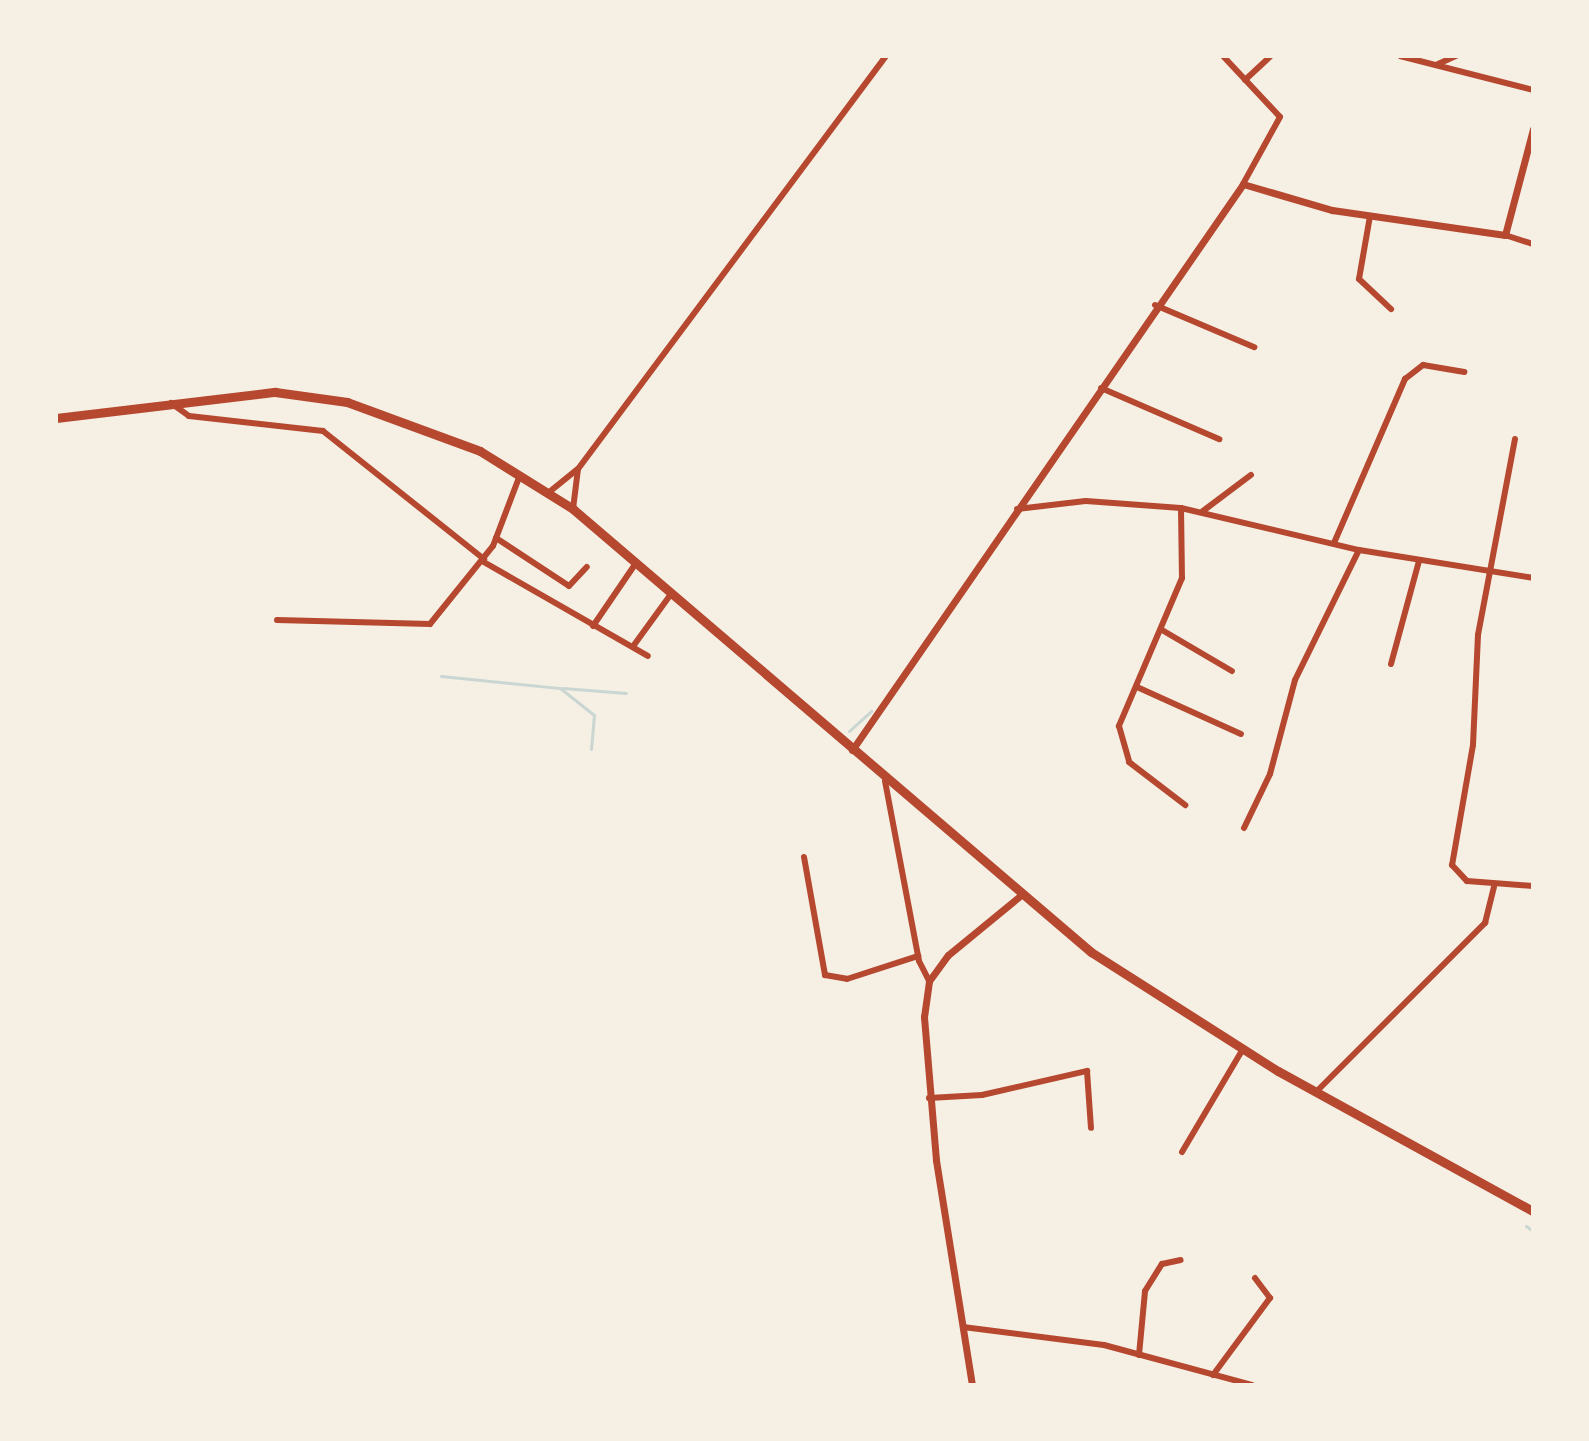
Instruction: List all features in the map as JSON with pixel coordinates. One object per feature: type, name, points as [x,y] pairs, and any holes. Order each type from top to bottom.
[{"type":"main road","points":[[56,418],[170,401],[275,392],[347,402],[420,425],[520,475],[573,509],[851,752],[1091,952],[1243,1049],[1533,1211]]},
{"type":"street","points":[[548,493],[578,469],[886,56]]},
{"type":"street","points":[[851,752],[1155,305],[1243,184],[1280,117],[1223,56]]},
{"type":"street","points":[[1245,80],[1271,56]]},
{"type":"street","points":[[1400,56],[1533,90]]},
{"type":"street","points":[[1436,65],[1456,56]]},
{"type":"street","points":[[1505,235],[1533,129]]},
{"type":"street","points":[[1243,184],[1370,216],[1505,235],[1533,244]]},
{"type":"street","points":[[1370,216],[1359,279],[1391,309]]},
{"type":"street","points":[[1155,305],[1254,347]]},
{"type":"street","points":[[1334,543],[1405,379],[1423,365],[1464,372]]},
{"type":"street","points":[[1099,387],[1219,439]]},
{"type":"street","points":[[170,401],[178,414],[323,431],[483,560],[593,626],[634,645],[648,656]]},
{"type":"street","points":[[1515,439],[1491,573],[1452,865],[1459,878],[1494,887],[1533,886]]},
{"type":"street","points":[[573,509],[578,469]]},
{"type":"street","points":[[277,620],[430,624],[483,560],[496,538],[520,475]]},
{"type":"street","points":[[1203,511],[1251,475]]},
{"type":"street","points":[[1016,509],[1086,501],[1181,508],[1359,550],[1533,578]]},
{"type":"street","points":[[1181,508],[1185,565],[1162,630],[1120,719],[1122,747],[1144,778],[1185,805]]},
{"type":"street","points":[[496,538],[569,586],[587,567]]},
{"type":"street","points":[[1244,828],[1270,774],[1295,680],[1359,550]]},
{"type":"street","points":[[1391,664],[1419,561]]},
{"type":"street","points":[[593,626],[636,563]]},
{"type":"street","points":[[634,645],[671,594]]},
{"type":"street","points":[[1162,630],[1232,671]]},
{"type":"street","points":[[1137,687],[1241,734]]},
{"type":"street","points":[[885,781],[918,956],[929,981],[929,1098],[972,1385]]},
{"type":"street","points":[[804,857],[825,975],[847,979],[918,956]]},
{"type":"street","points":[[1317,1091],[1485,923],[1494,887]]},
{"type":"street","points":[[929,981],[960,942],[1021,895]]},
{"type":"street","points":[[1182,1152],[1243,1049]]},
{"type":"street","points":[[929,1098],[982,1095],[1087,1071],[1091,1128]]},
{"type":"street","points":[[1139,1355],[1145,1291],[1162,1264],[1181,1260]]},
{"type":"street","points":[[1213,1375],[1270,1298],[1255,1278]]},
{"type":"street","points":[[963,1327],[1139,1355],[1252,1385]]},
{"type":"waterway","points":[[441,676],[560,688],[594,715],[591,749]]},
{"type":"waterway","points":[[563,688],[626,693]]},
{"type":"waterway","points":[[849,731],[871,711]]},
{"type":"waterway","points":[[1526,1226],[1533,1231]]}]
